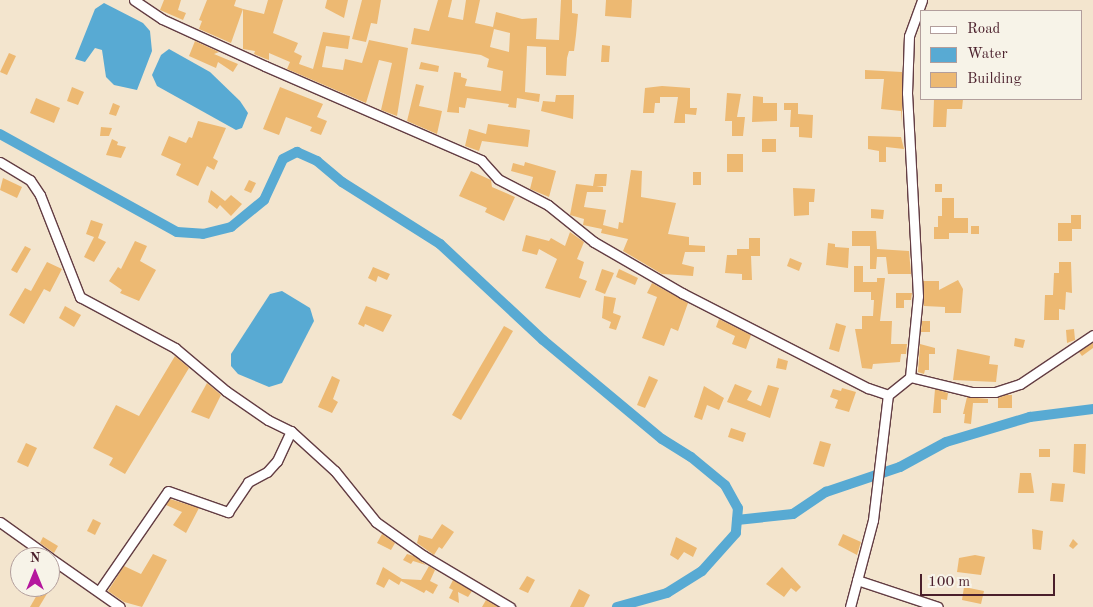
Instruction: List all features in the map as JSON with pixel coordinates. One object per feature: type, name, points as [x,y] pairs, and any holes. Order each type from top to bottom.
[{"type":"street","points":[[134,0],[162,19],[481,160],[498,179],[548,205],[594,242],[682,293],[868,388],[888,395]]},
{"type":"street","points":[[850,607],[874,520],[888,395],[910,377],[918,296],[908,84],[909,36],[916,7],[922,0]]},
{"type":"street","points":[[0,162],[30,180],[40,195],[80,298],[175,348],[226,391],[268,420],[291,431],[335,471],[376,522],[424,556],[510,607]]},
{"type":"street","points":[[910,377],[972,392],[995,392],[1020,384],[1093,336]]},
{"type":"street","points":[[99,591],[168,492],[228,512],[248,482],[266,472],[277,461],[291,431]]},
{"type":"street","points":[[0,522],[34,547]]},
{"type":"street","points":[[60,565],[120,607]]},
{"type":"street","points":[[857,580],[938,607]]},
{"type":"water","points":[[104,3],[143,23],[150,31],[152,51],[137,90],[114,85],[106,77],[102,50],[95,48],[85,62],[75,59],[95,9]]},
{"type":"water","points":[[169,49],[210,72],[240,101],[248,113],[242,128],[236,130],[157,86],[152,75],[161,55]]},
{"type":"water","points":[[282,291],[310,308],[314,321],[282,383],[269,387],[238,374],[231,366],[231,354],[270,294]]},
{"type":"building","points":[[164,0],[181,0],[178,10],[186,13],[183,20],[160,10]]},
{"type":"building","points":[[207,0],[236,0],[234,6],[243,9],[231,43],[199,29],[202,21],[199,20]]},
{"type":"building","points":[[268,0],[283,0],[273,33],[298,43],[294,52],[302,56],[299,64],[313,69],[323,32],[350,36],[348,49],[326,46],[322,67],[343,70],[345,59],[362,63],[369,40],[408,48],[397,116],[381,110],[392,63],[379,60],[366,103],[287,69],[290,62],[269,53],[269,60],[254,54],[255,51],[243,49],[243,9],[264,14]]},
{"type":"building","points":[[327,0],[348,0],[344,18],[325,8]]},
{"type":"building","points":[[362,0],[381,0],[377,24],[371,23],[366,42],[352,39]]},
{"type":"building","points":[[438,0],[452,0],[448,17],[463,20],[466,0],[480,0],[475,23],[493,27],[496,12],[522,19],[537,18],[536,39],[559,40],[561,0],[572,0],[572,13],[578,14],[574,51],[569,51],[566,76],[546,75],[546,47],[527,46],[525,92],[540,94],[539,102],[517,98],[516,108],[508,107],[509,104],[467,98],[465,108],[459,107],[459,113],[447,112],[454,72],[461,73],[461,77],[467,79],[465,86],[501,91],[503,71],[487,67],[489,59],[481,55],[411,44],[414,28],[429,31]],"holes":[[[494,29],[510,33],[509,52],[490,47]]]},
{"type":"building","points":[[606,0],[632,0],[631,18],[605,16]]},
{"type":"building","points":[[195,41],[219,52],[214,54],[238,64],[233,72],[218,62],[216,68],[189,56]]},
{"type":"building","points":[[602,45],[610,46],[609,62],[601,62]]},
{"type":"building","points":[[9,53],[16,56],[7,75],[0,72]]},
{"type":"building","points":[[421,62],[439,66],[438,72],[419,69]]},
{"type":"building","points":[[865,70],[902,72],[902,123],[901,111],[881,109],[884,79],[865,79]]},
{"type":"building","points":[[416,84],[424,86],[419,106],[442,111],[437,134],[407,121]]},
{"type":"building","points":[[662,86],[690,88],[690,108],[697,108],[696,115],[685,114],[685,123],[674,123],[678,97],[660,97],[660,103],[655,103],[654,113],[643,113],[645,88]]},
{"type":"building","points":[[72,87],[84,92],[78,105],[67,101]]},
{"type":"building","points":[[280,87],[323,104],[317,117],[327,121],[321,135],[310,131],[312,127],[286,117],[279,135],[263,129]]},
{"type":"building","points":[[727,93],[741,94],[737,117],[745,117],[743,136],[732,136],[732,121],[725,121]]},
{"type":"building","points":[[556,95],[574,95],[573,119],[541,111],[543,101],[555,102]]},
{"type":"building","points":[[753,96],[763,97],[763,103],[777,103],[777,121],[752,122]]},
{"type":"building","points":[[36,98],[60,108],[54,123],[30,113]]},
{"type":"building","points":[[934,100],[963,100],[962,109],[947,109],[946,127],[933,127]]},
{"type":"building","points":[[113,103],[120,106],[116,116],[109,114]]},
{"type":"building","points":[[784,103],[798,103],[798,114],[813,115],[812,138],[799,137],[799,127],[790,127],[791,110],[784,110]]},
{"type":"building","points":[[198,121],[226,128],[213,158],[218,161],[214,170],[207,166],[198,186],[176,175],[181,164],[161,155],[169,136],[186,143],[189,137],[192,138]]},
{"type":"building","points":[[488,124],[530,130],[528,147],[482,141],[479,151],[465,146],[469,129],[486,134]]},
{"type":"building","points":[[101,127],[112,128],[109,136],[100,136]]},
{"type":"building","points":[[868,136],[901,137],[904,149],[886,147],[886,162],[879,162],[879,151],[868,149]]},
{"type":"building","points":[[112,139],[118,142],[117,145],[126,147],[121,158],[106,155]]},
{"type":"building","points":[[762,139],[776,139],[776,152],[762,152]]},
{"type":"building","points":[[727,154],[743,154],[743,172],[727,172]]},
{"type":"building","points":[[525,162],[556,171],[549,197],[530,189],[533,177],[511,171],[513,163],[524,166]]},
{"type":"building","points":[[631,170],[642,171],[641,197],[676,203],[668,234],[689,237],[689,245],[705,246],[705,252],[685,252],[682,264],[694,267],[693,276],[662,274],[623,251],[628,239],[601,233],[602,229],[583,225],[584,219],[570,215],[576,184],[593,186],[595,174],[607,174],[606,186],[596,186],[603,187],[603,192],[587,192],[584,207],[606,210],[603,225],[618,229],[619,222],[623,223]]},
{"type":"building","points":[[471,171],[491,180],[492,187],[515,197],[504,221],[485,212],[487,208],[459,196]]},
{"type":"building","points":[[693,172],[701,172],[701,185],[693,185]]},
{"type":"building","points":[[3,178],[22,187],[17,198],[0,190]]},
{"type":"building","points":[[249,180],[256,183],[251,193],[244,190]]},
{"type":"building","points":[[935,184],[942,184],[942,192],[935,192]]},
{"type":"building","points":[[793,188],[815,189],[814,202],[809,202],[809,215],[794,216]]},
{"type":"building","points":[[211,190],[225,201],[231,195],[242,204],[231,216],[220,205],[217,209],[208,202]]},
{"type":"building","points":[[942,198],[954,198],[954,218],[968,218],[968,233],[949,233],[949,239],[934,239],[934,227],[938,227],[938,216],[942,216]]},
{"type":"building","points":[[871,209],[884,210],[883,219],[871,218]]},
{"type":"building","points":[[1071,215],[1081,215],[1081,229],[1072,229],[1072,241],[1058,241],[1058,223],[1071,223]]},
{"type":"building","points":[[91,220],[103,224],[98,238],[106,242],[94,262],[84,257],[94,237],[86,234]]},
{"type":"building","points":[[971,226],[979,226],[979,234],[971,234]]},
{"type":"building","points":[[852,231],[876,231],[877,249],[909,251],[911,274],[888,274],[886,257],[877,257],[876,269],[870,269],[870,246],[852,246]]},
{"type":"building","points":[[570,232],[584,242],[577,259],[584,262],[579,278],[587,281],[580,298],[545,288],[557,259],[539,249],[537,255],[522,251],[526,235],[549,241],[551,238],[565,246]]},
{"type":"building","points":[[749,238],[760,238],[760,256],[751,256],[752,280],[742,280],[742,274],[725,273],[727,255],[737,255],[737,249],[749,249]]},
{"type":"building","points":[[135,241],[147,246],[140,261],[156,270],[139,301],[120,293],[122,290],[109,281],[118,267],[121,269]]},
{"type":"building","points":[[828,243],[835,244],[835,247],[849,248],[848,268],[826,265]]},
{"type":"building","points":[[25,246],[31,249],[17,273],[11,270]]},
{"type":"building","points":[[790,258],[802,263],[799,271],[787,266]]},
{"type":"building","points":[[47,262],[62,269],[50,292],[44,289],[24,324],[9,315],[25,288],[31,291]]},
{"type":"building","points":[[1059,262],[1071,262],[1072,293],[1066,292],[1065,310],[1059,309],[1059,320],[1044,320],[1045,295],[1053,295],[1054,273],[1059,273]]},
{"type":"building","points":[[854,266],[863,266],[863,282],[877,282],[877,278],[885,278],[880,321],[892,321],[891,344],[907,344],[906,354],[901,354],[900,362],[873,364],[872,369],[862,368],[855,329],[862,329],[862,316],[873,316],[874,300],[871,300],[871,292],[854,292]]},
{"type":"building","points":[[373,267],[390,274],[387,280],[378,276],[376,282],[368,278]]},
{"type":"building","points":[[602,269],[614,273],[605,294],[595,290]]},
{"type":"building","points":[[619,269],[638,278],[635,285],[616,277]]},
{"type":"building","points":[[958,280],[963,289],[961,313],[945,313],[945,307],[924,306],[923,281],[939,281],[939,290]]},
{"type":"building","points":[[652,283],[688,303],[678,331],[671,328],[664,346],[642,338],[657,297],[647,293]]},
{"type":"building","points":[[896,293],[912,293],[911,300],[904,300],[904,308],[896,308]]},
{"type":"building","points":[[604,296],[616,298],[613,313],[621,316],[616,330],[609,328],[611,322],[602,318]]},
{"type":"building","points":[[65,306],[81,315],[74,327],[59,318]]},
{"type":"building","points":[[366,306],[392,315],[383,332],[365,324],[364,327],[358,324]]},
{"type":"building","points":[[719,319],[751,335],[746,349],[732,344],[735,336],[716,327]]},
{"type":"building","points":[[922,321],[930,321],[930,332],[921,332]]},
{"type":"building","points":[[836,323],[846,326],[839,352],[829,349]]},
{"type":"building","points":[[504,326],[513,331],[461,420],[452,415]]},
{"type":"building","points":[[1074,329],[1075,340],[1067,343],[1066,330]]},
{"type":"building","points":[[1015,338],[1025,340],[1023,348],[1014,346]]},
{"type":"building","points":[[1093,343],[1093,348],[1082,356],[1079,352]]},
{"type":"building","points":[[920,344],[935,348],[935,354],[929,354],[929,370],[925,370],[924,374],[918,372]]},
{"type":"building","points":[[957,349],[990,356],[989,364],[998,365],[996,382],[953,380]]},
{"type":"building","points":[[175,356],[189,368],[125,474],[109,465],[113,458],[93,448],[116,405],[139,416]]},
{"type":"building","points":[[778,358],[788,361],[786,370],[776,368]]},
{"type":"building","points":[[332,376],[340,380],[333,399],[338,402],[332,413],[318,407]]},
{"type":"building","points":[[649,376],[658,380],[645,408],[637,405]]},
{"type":"building","points":[[207,383],[221,395],[209,419],[191,412]]},
{"type":"building","points":[[735,384],[752,391],[747,400],[761,406],[768,385],[779,388],[770,418],[727,402]]},
{"type":"building","points":[[704,386],[724,398],[719,410],[707,405],[702,420],[694,417]]},
{"type":"building","points":[[842,388],[856,392],[849,412],[835,408],[838,400],[830,397],[833,389],[841,391]]},
{"type":"building","points":[[935,389],[948,393],[947,400],[941,399],[941,413],[933,413]]},
{"type":"building","points":[[1012,395],[1012,408],[998,408],[998,398]]},
{"type":"building","points":[[967,397],[988,399],[988,403],[973,403],[971,424],[964,423],[965,414],[963,414]]},
{"type":"building","points":[[731,428],[746,433],[743,442],[728,437]]},
{"type":"building","points":[[820,441],[831,444],[824,467],[813,464]]},
{"type":"building","points":[[26,443],[37,448],[28,467],[17,462]]},
{"type":"building","points":[[1074,444],[1086,444],[1085,474],[1073,472]]},
{"type":"building","points":[[1039,449],[1050,449],[1050,457],[1039,457]]},
{"type":"building","points":[[1020,473],[1031,473],[1034,493],[1018,493]]},
{"type":"building","points":[[1052,483],[1065,484],[1063,502],[1050,501]]},
{"type":"building","points":[[170,499],[199,508],[186,533],[173,525],[182,512],[166,505]]},
{"type":"building","points":[[93,519],[101,523],[95,535],[87,531]]},
{"type":"building","points":[[442,524],[454,532],[442,549],[439,547],[434,555],[417,543],[419,535],[432,539]]},
{"type":"building","points":[[1032,529],[1043,531],[1041,550],[1033,549]]},
{"type":"building","points":[[382,534],[395,543],[391,550],[377,543]]},
{"type":"building","points":[[843,534],[861,542],[857,555],[838,545]]},
{"type":"building","points":[[43,537],[58,546],[46,547],[40,543]]},
{"type":"building","points":[[676,537],[697,548],[693,557],[684,552],[678,560],[670,555]]},
{"type":"building","points":[[1073,539],[1078,544],[1073,549],[1069,546]]},
{"type":"building","points":[[153,554],[167,560],[142,607],[124,602],[108,591],[124,566],[141,574]]},
{"type":"building","points":[[407,554],[414,556],[426,565],[413,561],[411,564],[403,560]]},
{"type":"building","points":[[975,555],[985,557],[981,575],[957,572],[959,558]]},
{"type":"building","points":[[429,566],[435,570],[430,581],[438,585],[433,594],[426,590],[424,593],[401,581],[399,585],[389,579],[384,588],[376,584],[383,567],[402,579],[421,580]]},
{"type":"building","points":[[782,567],[801,587],[796,592],[791,588],[784,597],[766,584]]},
{"type":"building","points":[[527,576],[535,580],[528,593],[519,589]]},
{"type":"building","points":[[453,580],[472,591],[468,597],[458,592],[459,603],[449,598],[453,590],[449,588]]},
{"type":"building","points":[[964,587],[984,591],[981,604],[962,600]]},
{"type":"building","points":[[579,589],[590,595],[584,607],[570,607]]},
{"type":"building","points":[[36,597],[45,597],[39,607],[30,607]]},
{"type":"building","points":[[486,600],[498,607],[482,607]]},
{"type":"waterway","points":[[0,134],[177,232],[203,234],[231,227],[264,200],[283,159],[297,152],[317,161],[342,182],[440,244],[543,340],[662,439],[691,457],[725,485],[738,508],[736,533],[702,571],[667,593],[617,607]]},
{"type":"waterway","points":[[737,520],[793,514],[826,492],[900,467],[946,442],[1030,417],[1093,409]]}]
